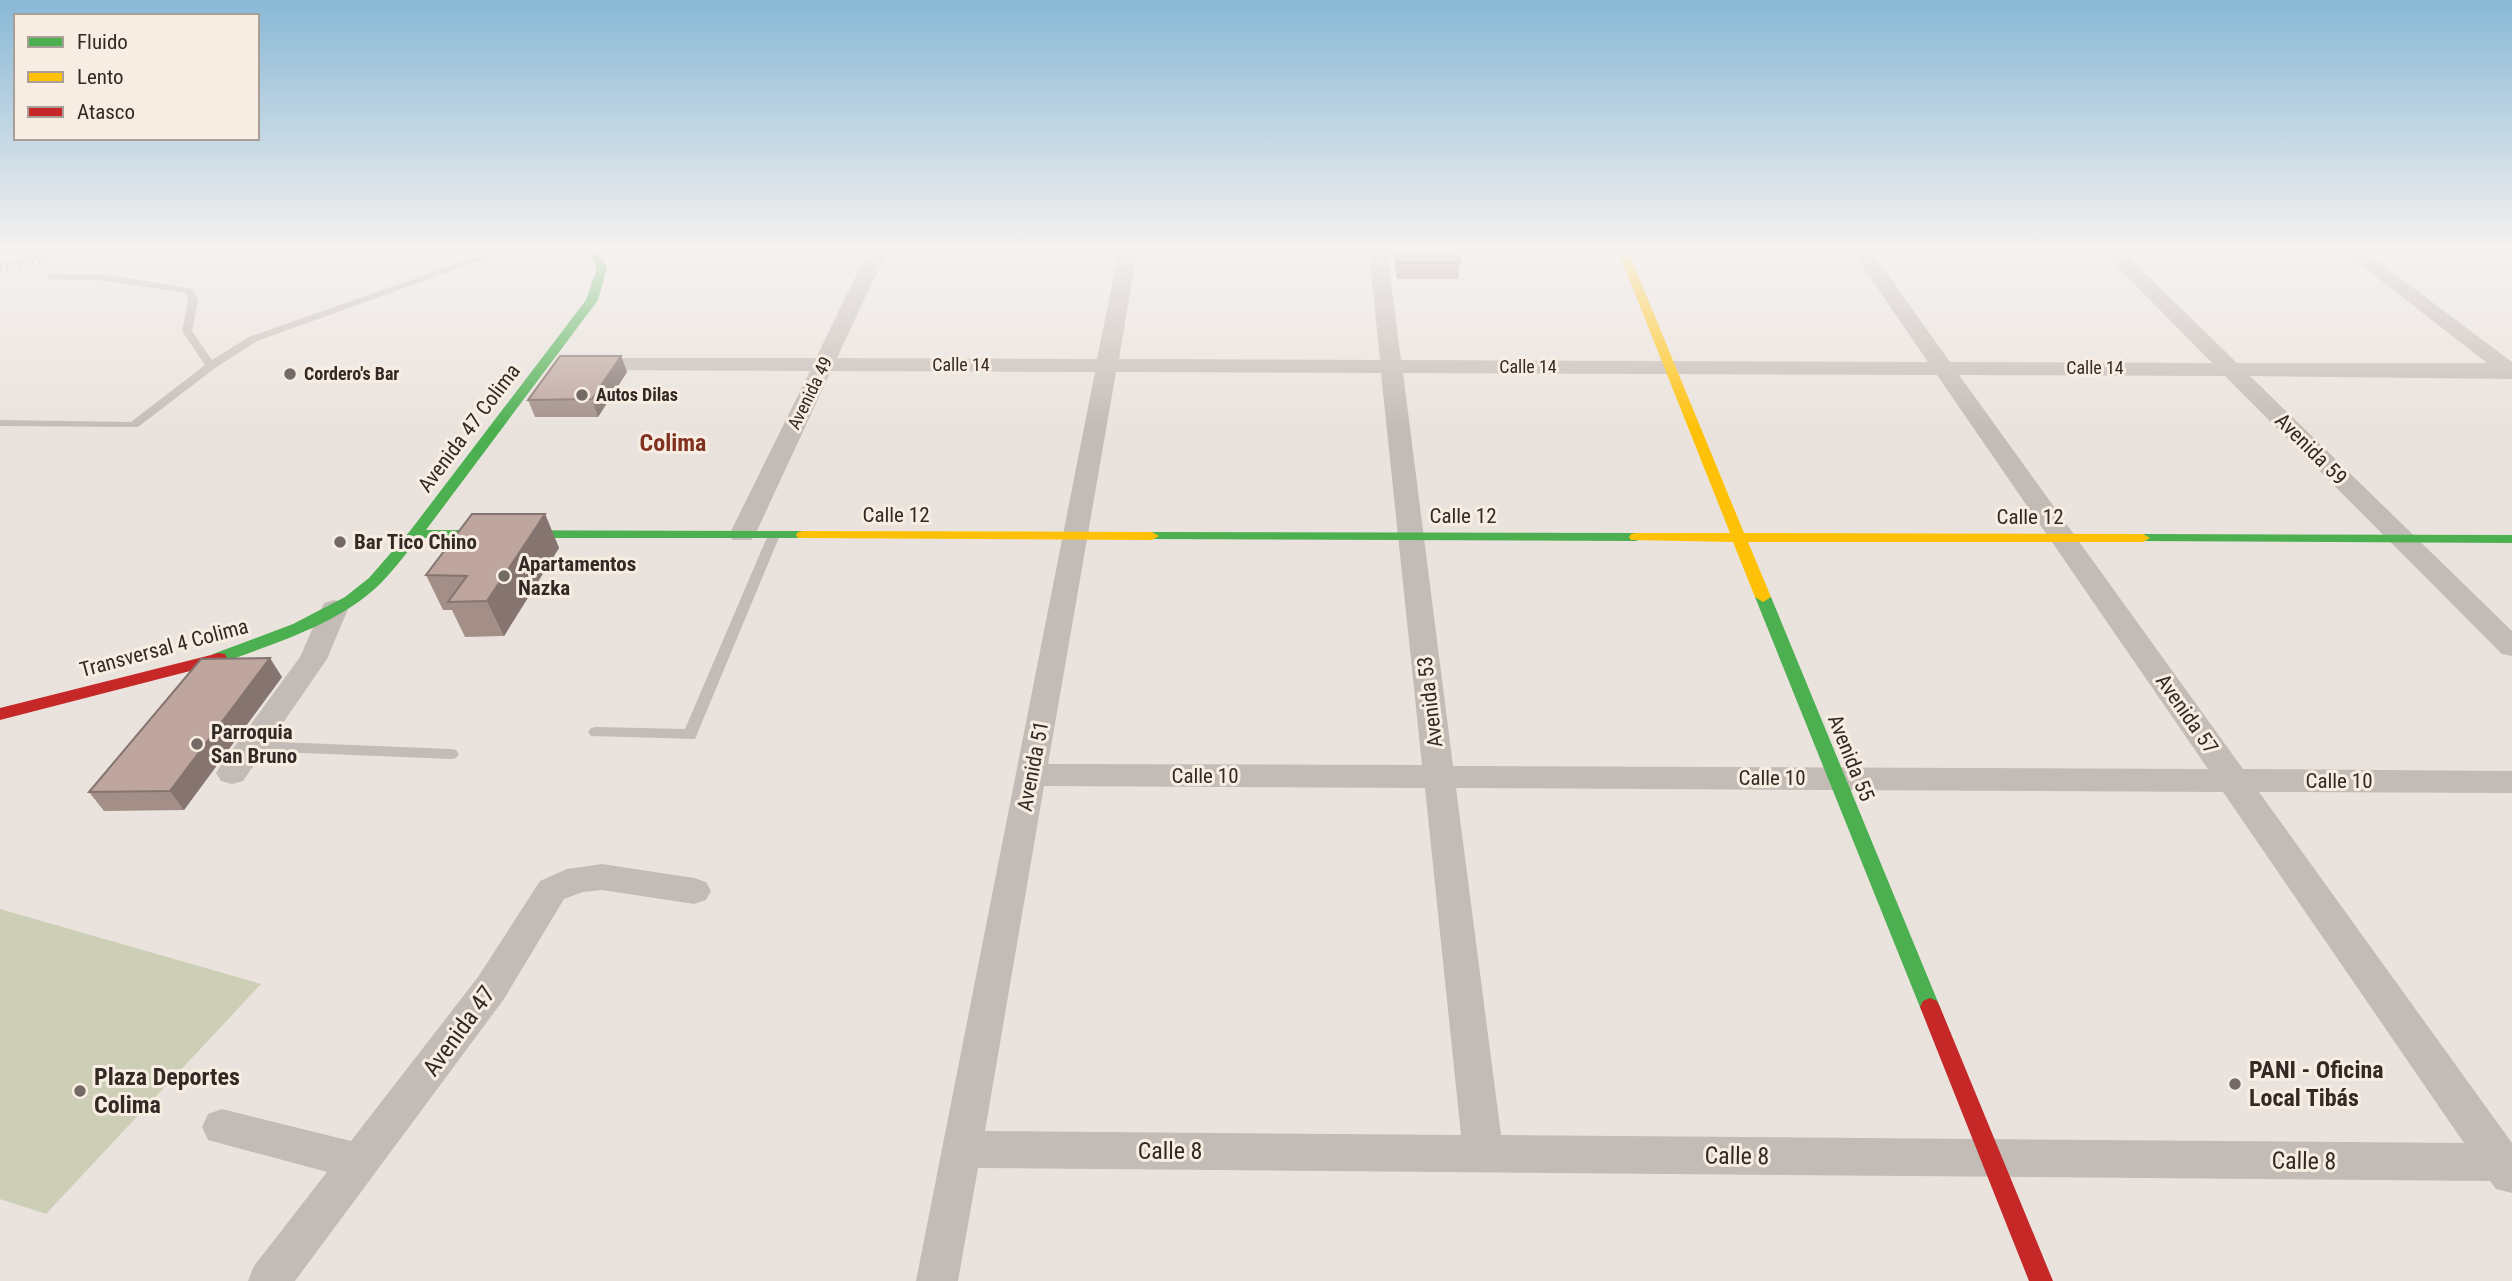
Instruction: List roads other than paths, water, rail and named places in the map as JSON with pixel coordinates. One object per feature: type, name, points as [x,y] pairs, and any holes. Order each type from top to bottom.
[{"type":"street","name":"Avenida 47 Colima","points":[[334,609],[374,581],[415,534],[584,311]]},
{"type":"street","name":"Avenida 49","points":[[742,535],[849,311]]},
{"type":"street","name":"Avenida 51","points":[[937,1281],[1117,311]]},
{"type":"street","name":"Avenida 53","points":[[1385,311],[1483,1153]]},
{"type":"street","name":"Avenida 55","points":[[1647,311],[2040,1281]]},
{"type":"street","name":"Avenida 57","points":[[1903,311],[2509,1167]]},
{"type":"street","name":"Avenida 59","points":[[2171,311],[2512,647]]},
{"type":"street","points":[[2431,311],[2511,371]]},
{"type":"street","name":"Calle 14","points":[[545,363],[2511,371]]},
{"type":"street","name":"Calle 12","points":[[415,534],[2512,540]]},
{"type":"street","points":[[232,773],[313,659],[334,609]]},
{"type":"street","name":"Transversal 4 Colima","points":[[0,715],[237,654],[334,609]]},
{"type":"street","name":"Calle 10","points":[[1031,775],[2512,782]]},
{"type":"street","name":"Avenida 47","points":[[269,1281],[362,1162],[491,988],[552,890],[565,881],[595,876],[694,891]]},
{"type":"street","points":[[222,1127],[362,1162]]},
{"type":"street","name":"Calle 8","points":[[961,1149],[1991,1158],[2509,1167]]},
{"type":"lane","points":[[191,311],[187,331],[211,366]]},
{"type":"lane","points":[[0,423],[134,425],[211,366],[253,339],[333,311]]},
{"type":"lane","points":[[596,732],[690,735],[774,535]]},
{"type":"lane","points":[[252,746],[451,754]]},
{"type":"place","name":"Cordero's Bar","points":[[290,374]]},
{"type":"place","name":"Autos Dilas","points":[[582,395]]},
{"type":"place","name":"Bar Tico Chino","points":[[340,542]]},
{"type":"place","name":"Apartamentos Nazka","points":[[504,576]]},
{"type":"place","name":"Parroquia San Bruno","points":[[197,744]]},
{"type":"place","name":"PANI - Oficina Local Tibás","points":[[2235,1084]]},
{"type":"place","name":"Plaza Deportes Colima","points":[[80,1091]]},
{"type":"district","name":"Colima","points":[[673,443]]}]
